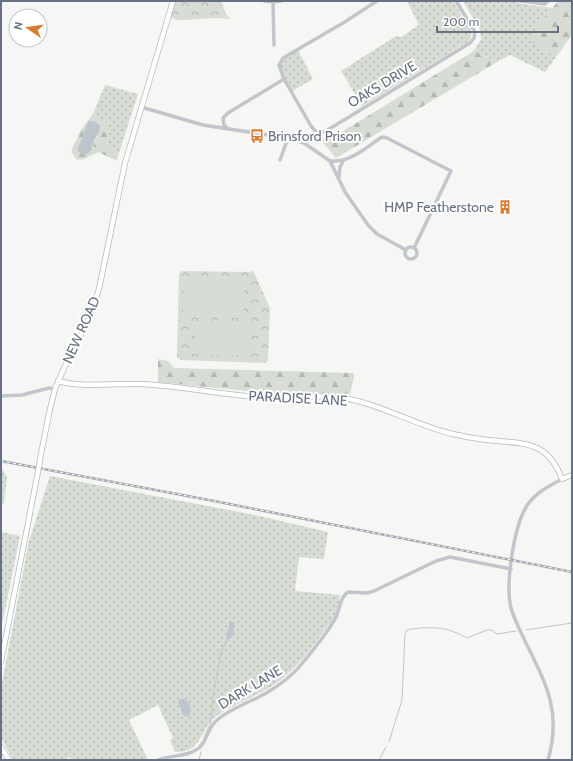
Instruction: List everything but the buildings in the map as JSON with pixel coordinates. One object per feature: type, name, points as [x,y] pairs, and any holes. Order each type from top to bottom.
[{"type":"street","name":"NEW ROAD","points":[[1,662],[55,389],[64,366],[88,320],[97,295],[125,163],[172,1]]},
{"type":"street","points":[[264,1],[281,1]]},
{"type":"street","name":"OAKS DRIVE","points":[[377,1],[283,58],[279,65],[284,79],[314,130],[318,134],[470,43],[474,38],[475,32],[456,1]]},
{"type":"street","points":[[521,1],[545,4],[548,1]]},
{"type":"street","points":[[273,2],[274,45]]},
{"type":"street","points":[[229,130],[224,125],[223,118],[228,113],[284,79]]},
{"type":"street","points":[[141,107],[203,125],[288,138],[304,143],[330,161],[345,192],[368,225],[377,234],[406,250]]},
{"type":"street","points":[[280,160],[288,138]]},
{"type":"street","points":[[330,161],[343,161],[382,138],[387,138],[451,171],[414,248]]},
{"type":"street","points":[[339,178],[340,167],[343,161]]},
{"type":"street","points":[[406,250],[409,247],[414,248]]},
{"type":"street","points":[[406,250],[406,257],[412,259],[416,257],[417,254],[414,248]]},
{"type":"street","name":"PARADISE LANE","points":[[58,381],[78,384],[156,386],[267,398],[308,397],[344,399],[373,406],[420,424],[450,433],[480,439],[529,445],[542,450],[550,456],[557,466],[562,479]]},
{"type":"street","points":[[1,396],[22,395],[49,388],[55,389]]},
{"type":"street","points":[[548,760],[554,733],[554,712],[545,684],[511,608],[509,589],[510,569],[520,520],[528,505],[544,489],[572,475]]},
{"type":"street","name":"DARK LANE","points":[[158,760],[188,754],[196,750],[201,746],[210,728],[218,720],[238,706],[258,697],[286,680],[303,662],[335,619],[343,597],[348,592],[366,593],[374,591],[436,561],[450,557],[510,569]]},
{"type":"street","points":[[1,747],[9,760]]},
{"type":"green space","points":[[173,1],[221,1],[226,14],[231,19],[216,18],[177,20],[169,17]]},
{"type":"green space","points":[[407,1],[453,1],[472,33],[469,41],[362,106],[341,71],[396,36],[401,37],[419,25]]},
{"type":"green space","points":[[463,1],[515,1],[522,4],[553,8],[528,39],[556,57],[545,72],[510,55],[497,62],[474,51],[481,39],[480,30]]},
{"type":"green space","points":[[558,1],[572,1],[572,35],[556,57],[527,39]]},
{"type":"green space","points":[[298,50],[313,79],[291,92],[279,65],[283,58]]},
{"type":"green space","points":[[474,51],[497,62],[336,158],[319,138],[335,136]]},
{"type":"green space","points":[[105,85],[138,94],[119,153],[106,142],[109,130],[108,123],[93,114]]},
{"type":"green space","points":[[93,114],[108,123],[109,130],[106,142],[119,153],[117,161],[98,152],[84,159],[77,160],[71,152],[80,131]],"holes":[[[98,135],[94,142],[93,148],[77,151],[82,139]]]},
{"type":"green space","points":[[253,270],[270,308],[268,361],[266,363],[180,360],[177,357],[179,273],[182,271],[251,272]]},
{"type":"green space","points":[[184,276],[245,279],[243,318],[183,316]]},
{"type":"green space","points":[[196,321],[251,323],[250,356],[194,354]]},
{"type":"green space","points":[[158,359],[168,361],[174,368],[354,373],[354,377],[350,394],[266,393],[158,382]]},
{"type":"green space","points":[[1,467],[7,477],[4,504],[1,503]]},
{"type":"green space","points":[[50,476],[255,515],[328,532],[324,559],[299,557],[295,591],[340,595],[335,615],[307,654],[294,668],[265,690],[218,715],[207,726],[196,744],[191,748],[184,751],[175,752],[170,740],[173,738],[158,705],[129,720],[148,760],[74,760],[69,757],[66,760],[13,760],[1,738],[1,688],[29,541]]},
{"type":"green space","points":[[1,532],[20,536],[1,630]]},
{"type":"shaded area","points":[[88,121],[95,122],[100,125],[100,127],[91,150],[85,155],[77,151]]},
{"type":"shaded area","points":[[230,621],[234,623],[234,630],[232,636],[228,640],[226,639]]},
{"type":"shaded area","points":[[181,699],[186,700],[190,704],[188,717],[183,715],[178,702]]},
{"type":"waterway","points":[[526,630],[572,623]]},
{"type":"waterway","points":[[389,742],[402,700],[405,634],[407,630],[439,628],[449,630],[467,638],[487,630],[491,630],[497,634],[516,631]]},
{"type":"waterway","points":[[204,737],[211,722],[213,696],[221,653],[227,640]]},
{"type":"waterway","points":[[379,760],[386,747]]},
{"type":"waterway","points":[[199,760],[201,752]]},
{"type":"railway","points":[[1,461],[214,501],[572,572]]},
{"type":"place","name":"Brinsford Prison","points":[[257,136]]},
{"type":"place","name":"HMP Featherstone","points":[[505,207]]}]
